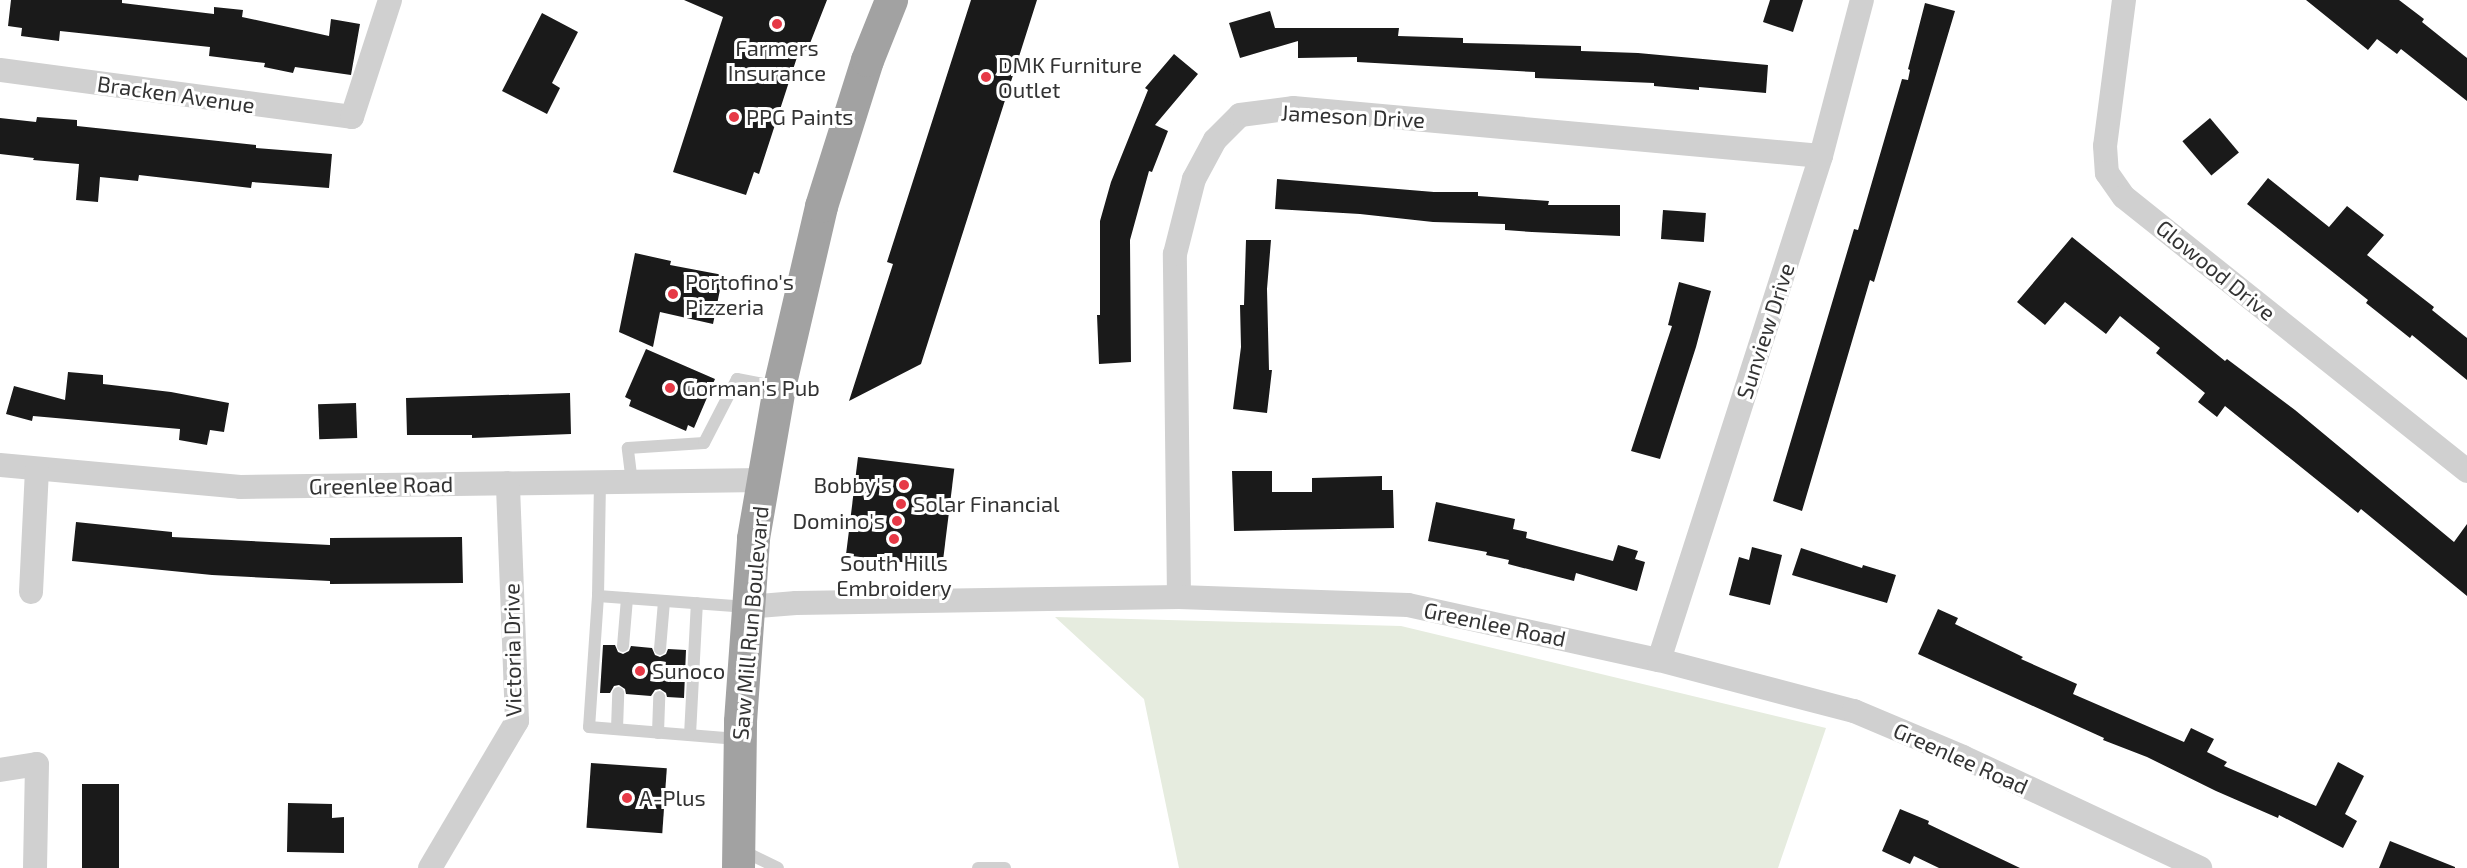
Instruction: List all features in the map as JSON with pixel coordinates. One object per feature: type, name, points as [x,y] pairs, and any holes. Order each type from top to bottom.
[{"type":"highway","name":"Saw Mill Run Boulevard","points":[[738,858],[739,739],[753,538],[779,387],[821,206],[867,60],[891,0]]},
{"type":"street","name":"Bracken Avenue","points":[[0,70],[352,117],[390,0]]},
{"type":"street","name":"Sunview Drive","points":[[1659,660],[1821,156],[1862,0]]},
{"type":"street","name":"Glowood Drive","points":[[2124,0],[2105,146],[2107,173],[2124,197],[2467,471]]},
{"type":"street","name":"Jameson Drive","points":[[1179,597],[1175,254],[1194,179],[1215,140],[1240,115],[1293,108],[1821,156]]},
{"type":"street","name":"Greenlee Road","points":[[0,465],[240,487],[763,480]]},
{"type":"street","points":[[31,592],[38,470]]},
{"type":"street","name":"Victoria Drive","points":[[430,868],[517,721],[508,483]]},
{"type":"street","name":"Greenlee Road","points":[[748,607],[796,603],[1179,597],[1408,605],[1659,660],[1854,711],[1963,757],[2200,868]]},
{"type":"street","points":[[0,770],[37,764],[35,868]]},
{"type":"lane","points":[[632,483],[628,448],[704,443],[737,379],[779,387]]},
{"type":"lane","points":[[600,482],[598,597],[589,727],[739,739]]},
{"type":"lane","points":[[598,597],[748,607]]},
{"type":"lane","points":[[623,646],[627,598]]},
{"type":"lane","points":[[660,649],[664,601]]},
{"type":"lane","points":[[690,735],[697,603]]},
{"type":"lane","points":[[617,729],[618,693]]},
{"type":"lane","points":[[658,697],[658,733]]},
{"type":"lane","points":[[738,858],[778,868]]},
{"type":"lane","points":[[978,868],[1005,866],[1005,868]]},
{"type":"shaded area","points":[[1055,617],[1401,626],[1826,728],[1778,868],[1179,868],[1144,699]]},
{"type":"building","points":[[11,0],[122,0],[122,3],[214,14],[214,7],[243,10],[242,17],[329,36],[331,19],[360,24],[351,75],[295,67],[293,73],[264,67],[265,63],[209,56],[210,47],[60,31],[59,41],[21,36],[22,28],[8,26]]},
{"type":"building","name":"PPG Paints","points":[[684,0],[827,0],[807,51],[800,48],[759,174],[754,172],[746,195],[673,172],[723,17]]},
{"type":"building","points":[[971,0],[1037,0],[921,364],[849,401],[893,264],[887,262]]},
{"type":"building","points":[[1770,0],[1803,0],[1793,32],[1763,22]]},
{"type":"building","points":[[2306,0],[2399,0],[2424,19],[2422,22],[2467,58],[2467,101],[2401,49],[2397,54],[2377,39],[2368,50]]},
{"type":"building","points":[[1925,3],[1955,11],[1874,282],[1870,280],[1802,511],[1773,501],[1854,229],[1858,230],[1902,79],[1908,80],[1910,70],[1908,69]]},
{"type":"building","points":[[1270,11],[1275,28],[1399,28],[1398,36],[1463,38],[1463,43],[1581,46],[1581,51],[1638,53],[1768,65],[1766,93],[1699,87],[1699,90],[1654,86],[1654,83],[1535,78],[1535,72],[1357,62],[1357,57],[1298,58],[1298,41],[1240,58],[1229,23]]},
{"type":"building","points":[[542,13],[578,32],[552,83],[560,88],[547,114],[502,91]]},
{"type":"building","points":[[1174,54],[1198,74],[1155,125],[1168,131],[1152,172],[1149,171],[1130,240],[1131,362],[1099,364],[1097,315],[1100,315],[1100,221],[1111,182],[1148,90],[1145,88]]},
{"type":"building","points":[[37,117],[77,120],[77,126],[256,145],[256,148],[332,154],[329,188],[252,182],[251,188],[139,175],[138,181],[100,177],[98,202],[76,200],[79,164],[33,160],[34,158],[0,154],[0,118],[36,122]]},
{"type":"building","points":[[2210,118],[2239,152],[2211,176],[2182,141]]},
{"type":"building","points":[[2268,178],[2329,227],[2347,206],[2384,235],[2367,255],[2434,307],[2432,310],[2467,338],[2467,380],[2412,335],[2410,338],[2366,303],[2368,300],[2247,204]]},
{"type":"building","points":[[1277,179],[1434,192],[1478,192],[1478,196],[1549,201],[1548,205],[1620,205],[1620,236],[1505,230],[1505,224],[1433,222],[1360,214],[1275,209]]},
{"type":"building","points":[[1663,210],[1706,213],[1704,242],[1661,239]]},
{"type":"building","points":[[2072,237],[2225,361],[2227,359],[2295,410],[2454,542],[2467,524],[2467,596],[2361,509],[2358,513],[2225,406],[2217,417],[2198,402],[2205,393],[2156,353],[2160,348],[2120,316],[2106,334],[2065,302],[2045,325],[2017,302]]},
{"type":"building","points":[[1246,240],[1271,240],[1267,289],[1269,370],[1272,370],[1267,413],[1233,409],[1241,347],[1240,305],[1244,305]]},
{"type":"building","name":"Portofino's Pizzeria","points":[[635,253],[671,261],[670,265],[723,275],[713,324],[660,312],[653,347],[619,332]]},
{"type":"building","points":[[1679,282],[1711,291],[1696,347],[1660,459],[1631,451],[1672,326],[1668,325]]},
{"type":"building","name":"Gorman's Pub","points":[[646,349],[715,379],[694,428],[688,425],[686,431],[629,406],[631,400],[625,397]]},
{"type":"building","points":[[68,372],[103,375],[103,384],[171,392],[229,403],[224,432],[210,430],[207,445],[179,440],[180,429],[33,416],[32,421],[6,414],[14,386],[65,400]]},
{"type":"building","points":[[570,393],[571,434],[472,438],[472,435],[407,435],[406,398]]},
{"type":"building","points":[[356,403],[357,438],[319,439],[318,404]]},
{"type":"building","points":[[858,457],[954,469],[942,567],[846,555]]},
{"type":"building","points":[[1232,471],[1272,471],[1272,492],[1312,492],[1312,478],[1382,476],[1382,490],[1393,490],[1394,528],[1234,531]]},
{"type":"building","points":[[1436,502],[1515,519],[1513,529],[1527,532],[1526,538],[1613,561],[1618,545],[1638,551],[1635,559],[1645,562],[1637,591],[1576,573],[1574,581],[1508,564],[1509,560],[1486,555],[1487,552],[1428,541]]},
{"type":"building","points":[[76,522],[172,532],[172,537],[330,545],[330,538],[462,537],[463,583],[330,584],[330,581],[212,575],[72,561]]},
{"type":"building","points":[[1752,547],[1782,555],[1770,605],[1729,595],[1739,557],[1749,560]]},
{"type":"building","points":[[1801,548],[1862,568],[1863,565],[1896,575],[1887,603],[1792,575]]},
{"type":"building","points":[[1938,609],[1958,618],[1955,624],[2023,657],[2021,659],[2077,684],[2073,694],[2184,742],[2191,728],[2214,739],[2207,752],[2227,762],[2224,766],[2316,806],[2338,762],[2364,776],[2345,814],[2357,821],[2343,848],[2279,815],[2278,818],[2216,791],[2147,757],[2103,740],[2104,738],[1918,654]]},
{"type":"building","name":"Sunoco","points":[[603,645],[615,645],[618,652],[623,654],[629,651],[631,646],[652,648],[655,655],[660,657],[666,654],[668,649],[686,650],[684,698],[667,697],[666,693],[660,689],[655,690],[651,696],[626,694],[625,689],[619,685],[614,686],[610,693],[600,693]]},
{"type":"building","name":"A-Plus","points":[[591,763],[667,768],[662,833],[586,828]]},
{"type":"building","points":[[82,784],[119,784],[119,868],[82,868]]},
{"type":"building","points":[[288,803],[332,804],[332,818],[344,817],[344,853],[287,852]]},
{"type":"building","points":[[1900,809],[1929,821],[1928,824],[2020,868],[1939,868],[1914,856],[1910,864],[1882,851]]},
{"type":"building","points":[[2390,841],[2455,867],[2455,868],[2379,868]]},
{"type":"place","name":"Farmers Insurance","points":[[777,24]]},
{"type":"place","name":"DMK Furniture Outlet","points":[[986,77]]},
{"type":"place","name":"PPG Paints","points":[[734,117]]},
{"type":"place","name":"Portofino's Pizzeria","points":[[673,294]]},
{"type":"place","name":"Gorman's Pub","points":[[670,388]]},
{"type":"place","name":"Bobby's","points":[[904,485]]},
{"type":"place","name":"Solar Financial","points":[[901,504]]},
{"type":"place","name":"Domino's","points":[[897,521]]},
{"type":"place","name":"South Hills Embroidery","points":[[894,539]]},
{"type":"place","name":"Sunoco","points":[[640,671]]},
{"type":"place","name":"A-Plus","points":[[627,798]]}]
